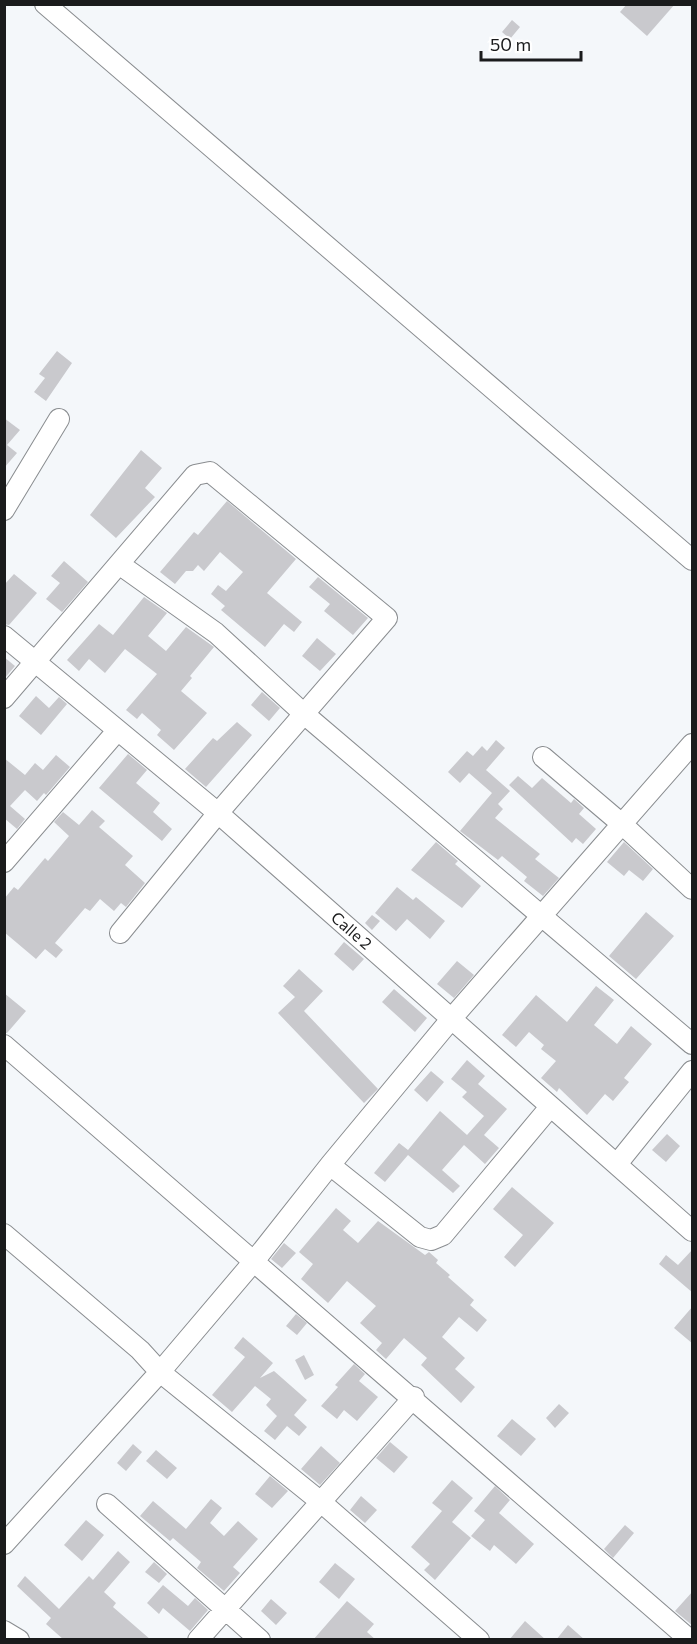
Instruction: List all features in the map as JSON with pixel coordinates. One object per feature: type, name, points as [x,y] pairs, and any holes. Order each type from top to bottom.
[{"type":"street","points":[[45,4],[693,560]]},
{"type":"street","points":[[4,510],[59,419]]},
{"type":"street","points":[[4,698],[195,475],[210,472],[387,618],[218,813],[120,933]]},
{"type":"street","points":[[119,564],[216,633],[303,713],[543,914],[626,989],[693,1044]]},
{"type":"street","name":"Calle 2","points":[[4,636],[218,813],[693,1231]]},
{"type":"street","points":[[4,862],[117,731]]},
{"type":"street","points":[[4,1544],[160,1372],[255,1260],[330,1165],[452,1018],[693,744]]},
{"type":"street","points":[[543,757],[623,825],[693,889]]},
{"type":"street","points":[[4,1045],[414,1397],[690,1640]]},
{"type":"street","points":[[617,1164],[693,1071]]},
{"type":"street","points":[[330,1165],[420,1237],[431,1240],[443,1235],[550,1107]]},
{"type":"street","points":[[4,1234],[140,1350],[160,1372],[321,1502],[478,1640]]},
{"type":"street","points":[[198,1640],[414,1397]]},
{"type":"street","points":[[107,1504],[260,1640]]},
{"type":"street","points":[[4,1631],[19,1640]]},
{"type":"building","points":[[627,4],[675,4],[647,36],[620,12]]},
{"type":"building","points":[[512,20],[520,27],[510,39],[502,32]]},
{"type":"building","points":[[57,351],[72,363],[46,401],[34,392],[45,378],[39,374]]},
{"type":"building","points":[[4,418],[20,430],[7,445],[17,453],[4,468]]},
{"type":"building","points":[[141,450],[162,468],[145,488],[155,497],[116,538],[90,515]]},
{"type":"building","points":[[227,501],[296,559],[267,593],[302,622],[294,632],[284,624],[265,647],[221,610],[225,606],[211,594],[218,585],[226,591],[243,572],[220,552],[204,571],[198,565],[193,571],[186,571],[175,584],[160,572],[194,532],[198,535]]},
{"type":"building","points":[[64,561],[88,582],[62,612],[46,599],[60,583],[51,576]]},
{"type":"building","points":[[14,574],[37,593],[9,625],[4,624],[4,585]]},
{"type":"building","points":[[318,577],[368,618],[353,635],[324,611],[330,604],[309,587]]},
{"type":"building","points":[[144,597],[167,613],[148,636],[166,651],[186,627],[214,647],[190,676],[192,678],[181,691],[207,713],[174,750],[157,735],[161,730],[142,713],[137,719],[126,710],[157,674],[125,649],[105,673],[89,659],[79,671],[67,660],[99,624],[113,635]]},
{"type":"building","points":[[317,638],[336,654],[320,671],[302,656]]},
{"type":"building","points":[[4,657],[15,666],[4,679]]},
{"type":"building","points":[[262,692],[280,708],[269,721],[251,705]]},
{"type":"building","points":[[36,696],[49,708],[59,697],[67,704],[41,735],[19,716]]},
{"type":"building","points":[[237,722],[252,735],[206,787],[185,769],[213,738],[217,741]]},
{"type":"building","points":[[496,740],[505,748],[486,770],[510,791],[498,804],[503,809],[495,818],[540,854],[535,859],[559,878],[543,896],[524,881],[527,877],[502,856],[498,860],[460,831],[492,793],[469,773],[460,783],[448,772],[467,751],[473,756],[482,746],[487,751]]},
{"type":"building","points":[[128,754],[147,770],[136,783],[160,803],[153,812],[172,829],[162,841],[99,788]]},
{"type":"building","points":[[56,755],[70,767],[46,795],[44,793],[37,801],[25,790],[10,806],[25,819],[17,829],[4,818],[4,758],[25,775],[35,763],[43,770]]},
{"type":"building","points":[[518,776],[532,788],[542,778],[571,803],[574,799],[584,808],[579,814],[596,829],[583,844],[576,838],[572,843],[509,785]]},
{"type":"building","points":[[92,810],[105,821],[99,827],[133,856],[125,865],[145,883],[126,907],[121,903],[114,911],[100,899],[90,911],[85,908],[55,943],[63,950],[56,958],[45,949],[36,959],[4,932],[4,899],[14,887],[18,890],[45,858],[48,861],[69,836],[54,822],[63,812],[79,825]]},
{"type":"building","points":[[436,842],[458,861],[455,864],[481,886],[462,908],[411,870]]},
{"type":"building","points":[[624,842],[653,869],[643,881],[629,870],[624,876],[607,862]]},
{"type":"building","points":[[397,887],[413,900],[416,897],[445,921],[430,939],[407,919],[396,931],[375,913]]},
{"type":"building","points":[[646,912],[674,936],[636,979],[609,956]]},
{"type":"building","points":[[372,915],[380,921],[372,930],[365,923]]},
{"type":"building","points":[[344,942],[364,959],[353,971],[334,954]]},
{"type":"building","points":[[457,961],[474,975],[454,998],[437,984]]},
{"type":"building","points":[[299,969],[323,991],[304,1011],[378,1089],[364,1103],[278,1013],[295,997],[283,986]]},
{"type":"building","points":[[596,986],[614,1000],[594,1025],[617,1044],[631,1026],[652,1044],[624,1078],[629,1082],[613,1101],[605,1094],[587,1115],[559,1088],[557,1092],[541,1078],[556,1061],[541,1049],[544,1045],[529,1032],[516,1047],[502,1035],[536,995],[567,1022]]},
{"type":"building","points":[[394,989],[427,1018],[415,1032],[382,1002]]},
{"type":"building","points":[[4,993],[26,1011],[7,1033],[4,1033]]},
{"type":"building","points":[[467,1060],[485,1076],[478,1084],[507,1109],[484,1135],[499,1148],[485,1164],[464,1145],[442,1170],[460,1186],[453,1193],[408,1155],[385,1182],[374,1173],[399,1143],[408,1150],[440,1111],[467,1135],[484,1116],[462,1097],[467,1092],[451,1079]]},
{"type":"building","points":[[431,1071],[444,1082],[427,1102],[414,1090]]},
{"type":"building","points":[[667,1134],[680,1146],[666,1162],[652,1150]]},
{"type":"building","points":[[512,1187],[554,1223],[515,1267],[504,1257],[523,1235],[493,1209]]},
{"type":"building","points":[[336,1208],[351,1221],[343,1230],[358,1243],[378,1221],[425,1255],[429,1252],[438,1260],[436,1263],[450,1275],[448,1277],[474,1300],[470,1305],[487,1320],[477,1332],[459,1317],[442,1337],[465,1358],[455,1369],[475,1387],[461,1403],[421,1365],[427,1358],[404,1338],[386,1359],[376,1350],[382,1343],[360,1323],[376,1306],[347,1281],[328,1303],[301,1279],[313,1264],[299,1252]]},
{"type":"building","points":[[284,1243],[296,1253],[282,1268],[271,1259]]},
{"type":"building","points":[[693,1249],[693,1293],[659,1264],[666,1255],[678,1265]]},
{"type":"building","points":[[693,1306],[693,1344],[674,1328]]},
{"type":"building","points":[[296,1314],[307,1323],[297,1335],[286,1326]]},
{"type":"building","points":[[243,1337],[273,1363],[260,1378],[274,1371],[307,1400],[294,1415],[307,1427],[299,1436],[287,1426],[275,1440],[264,1431],[277,1416],[266,1405],[271,1399],[255,1386],[232,1412],[212,1395],[245,1357],[234,1348]]},
{"type":"building","points":[[304,1355],[314,1375],[305,1380],[295,1360]]},
{"type":"building","points":[[354,1364],[365,1374],[359,1381],[378,1397],[357,1421],[344,1410],[337,1419],[321,1406],[338,1387],[335,1385]]},
{"type":"building","points":[[559,1404],[569,1413],[555,1428],[546,1418]]},
{"type":"building","points":[[512,1419],[536,1439],[521,1456],[497,1436]]},
{"type":"building","points":[[390,1442],[408,1457],[394,1473],[376,1458]]},
{"type":"building","points":[[133,1444],[142,1452],[126,1471],[117,1463]]},
{"type":"building","points":[[321,1446],[340,1463],[320,1485],[301,1469]]},
{"type":"building","points":[[156,1450],[177,1468],[167,1479],[146,1461]]},
{"type":"building","points":[[270,1476],[288,1491],[272,1508],[255,1494]]},
{"type":"building","points":[[452,1480],[473,1498],[452,1522],[471,1538],[435,1580],[424,1570],[430,1564],[411,1547],[442,1511],[432,1503]]},
{"type":"building","points":[[495,1486],[510,1500],[499,1513],[534,1544],[516,1564],[494,1545],[490,1551],[471,1536],[485,1520],[474,1511]]},
{"type":"building","points":[[361,1496],[377,1510],[365,1523],[350,1510]]},
{"type":"building","points":[[211,1499],[222,1508],[210,1523],[224,1536],[238,1521],[258,1539],[233,1567],[240,1573],[224,1591],[197,1568],[201,1562],[173,1538],[170,1541],[140,1516],[153,1501],[186,1529]]},
{"type":"building","points":[[86,1520],[104,1535],[82,1561],[64,1545]]},
{"type":"building","points":[[625,1525],[634,1533],[613,1558],[604,1549]]},
{"type":"building","points":[[118,1551],[130,1562],[104,1592],[116,1603],[113,1607],[151,1640],[64,1640],[46,1624],[51,1618],[17,1586],[25,1576],[59,1609],[89,1576],[93,1580]]},
{"type":"building","points":[[154,1562],[167,1574],[159,1583],[145,1572]]},
{"type":"building","points":[[335,1563],[355,1579],[339,1599],[319,1582]]},
{"type":"building","points":[[163,1585],[188,1606],[195,1598],[208,1610],[190,1631],[163,1608],[159,1614],[147,1603]]},
{"type":"building","points":[[693,1591],[693,1626],[675,1611]]},
{"type":"building","points":[[271,1599],[287,1613],[276,1625],[261,1611]]},
{"type":"building","points":[[347,1601],[374,1624],[367,1632],[376,1640],[313,1640]]},
{"type":"building","points":[[525,1621],[546,1640],[509,1640]]},
{"type":"building","points":[[568,1625],[585,1640],[556,1640]]}]
